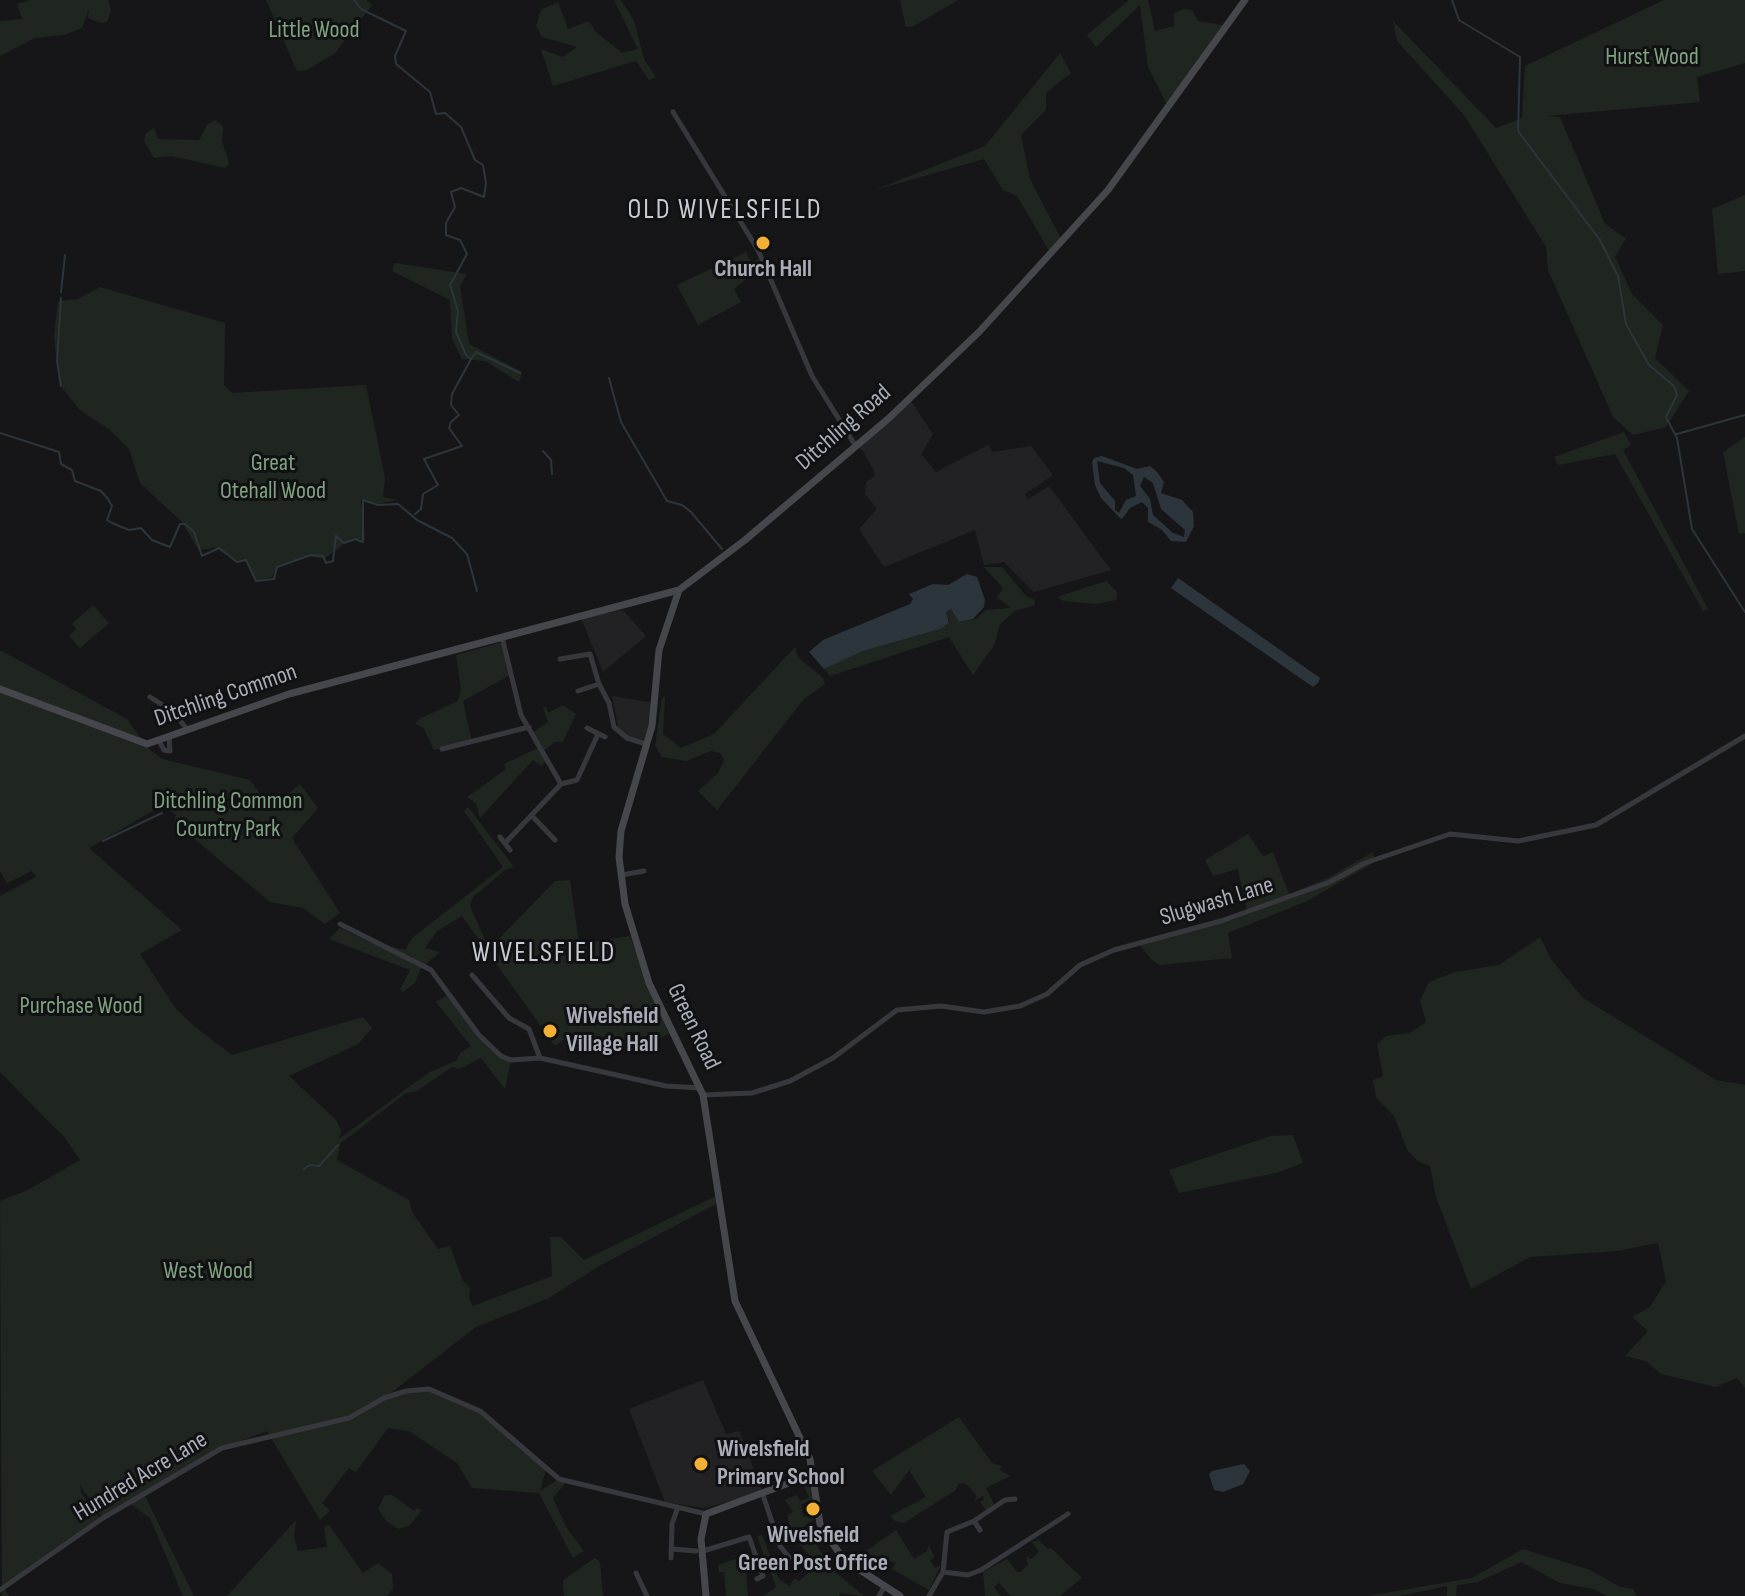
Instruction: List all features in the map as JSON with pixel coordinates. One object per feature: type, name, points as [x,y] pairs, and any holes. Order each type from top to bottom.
[{"type":"main road","name":"Ditchling Road","points":[[331,683],[679,590],[745,540],[979,332],[1108,190],[1245,0]]},
{"type":"main road","name":"Green Road","points":[[679,590],[659,650],[655,703],[647,744],[621,831],[621,875],[632,935],[645,972],[701,1092],[735,1301],[807,1452],[819,1519],[826,1537],[847,1563],[900,1596]]},
{"type":"main road","name":"Ditchling Common","points":[[0,689],[144,744],[331,683]]},
{"type":"main road","points":[[706,1596],[700,1551],[706,1514],[813,1474]]},
{"type":"street","points":[[673,112],[758,250],[812,376],[855,445]]},
{"type":"street","points":[[501,636],[521,715],[561,784]]},
{"type":"street","points":[[560,659],[590,654],[599,684],[609,703],[614,727],[627,738],[647,744]]},
{"type":"street","points":[[578,692],[599,684]]},
{"type":"street","points":[[150,697],[158,697],[187,729]]},
{"type":"street","points":[[447,750],[529,727]]},
{"type":"street","points":[[587,728],[605,737]]},
{"type":"street","points":[[506,842],[561,784],[577,780],[598,734]]},
{"type":"street","name":"Slugwash Lane","points":[[340,924],[431,970],[492,1051],[511,1060],[540,1058],[701,1092],[752,1093],[784,1084],[833,1058],[897,1010],[941,1006],[984,1012],[1020,1006],[1047,994],[1080,965],[1097,956],[1198,929],[1290,898],[1365,863],[1450,834],[1518,841],[1596,825],[1745,736]]},
{"type":"street","points":[[159,741],[164,750],[170,751],[169,737]]},
{"type":"street","points":[[532,816],[555,840]]},
{"type":"street","points":[[500,837],[510,850]]},
{"type":"street","points":[[621,875],[644,871]]},
{"type":"street","points":[[472,975],[509,1018],[529,1029],[540,1058]]},
{"type":"street","name":"Hundred Acre Lane","points":[[0,1590],[103,1518],[222,1448],[349,1418],[384,1398],[406,1391],[429,1389],[480,1411],[559,1479],[706,1514]]},
{"type":"street","points":[[763,1495],[780,1546],[795,1565]]},
{"type":"street","points":[[929,1596],[943,1572],[944,1538],[954,1527],[974,1521],[1011,1496]]},
{"type":"street","points":[[671,1558],[672,1524],[678,1507]]},
{"type":"street","points":[[943,1572],[968,1575],[981,1570],[1068,1514]]},
{"type":"street","points":[[974,1521],[980,1530]]},
{"type":"street","points":[[937,1536],[944,1538]]},
{"type":"street","points":[[672,1549],[700,1551],[749,1537],[763,1576],[757,1579]]},
{"type":"street","points":[[636,1573],[647,1596]]},
{"type":"street","points":[[879,1596],[884,1587]]},
{"type":"shaded area","points":[[911,401],[933,434],[921,454],[936,472],[988,445],[993,452],[1031,446],[1053,475],[1025,494],[1028,499],[1049,486],[1111,570],[1034,592],[1004,562],[984,565],[975,530],[884,567],[859,529],[877,509],[865,494],[866,482],[875,476],[874,471],[863,451],[855,445]]},
{"type":"shaded area","points":[[1102,456],[1137,469],[1150,466],[1157,472],[1164,482],[1161,493],[1182,500],[1193,512],[1194,526],[1186,542],[1171,541],[1162,530],[1148,522],[1148,508],[1142,502],[1130,508],[1122,519],[1119,517],[1101,498],[1095,485],[1094,458]],"holes":[[[1097,461],[1124,468],[1133,475],[1136,496],[1126,500],[1119,513],[1115,510],[1115,501],[1100,483]],[[1144,477],[1153,483],[1161,509],[1185,530],[1184,537],[1173,533],[1153,515],[1150,499],[1140,486]]]},
{"type":"shaded area","points":[[967,574],[977,577],[985,600],[984,607],[973,619],[959,622],[951,609],[946,612],[949,623],[940,629],[863,651],[824,669],[809,652],[823,640],[910,604],[913,599],[909,594],[933,584],[948,585]]},
{"type":"shaded area","points":[[1178,578],[1320,678],[1318,683],[1313,687],[1171,588]]},
{"type":"shaded area","points":[[623,610],[646,636],[603,672],[581,618]]},
{"type":"shaded area","points":[[612,696],[653,703],[646,740],[626,736],[618,727]]},
{"type":"shaded area","name":"Wivelsfield Primary School","points":[[703,1380],[726,1434],[739,1431],[763,1493],[704,1508],[665,1502],[629,1409]]},
{"type":"shaded area","points":[[1244,1464],[1250,1471],[1243,1484],[1223,1492],[1214,1490],[1209,1474],[1212,1471]]},
{"type":"green space","points":[[30,0],[108,0],[111,11],[107,22],[101,23],[88,18],[89,9],[82,28],[64,35],[35,38],[0,56],[0,21],[22,19],[17,4]]},
{"type":"green space","name":"Little Wood","points":[[266,0],[366,0],[372,5],[335,53],[307,70],[297,71]]},
{"type":"green space","points":[[614,0],[621,0],[634,21],[644,59],[656,77],[649,80],[636,61],[553,86],[541,49],[563,57],[577,47],[542,37],[536,26],[541,10],[558,2],[568,29],[589,21],[595,31],[622,53],[638,49]]},
{"type":"green space","points":[[900,0],[958,0],[914,26],[906,27]]},
{"type":"green space","points":[[1129,0],[1148,0],[1155,31],[1174,26],[1174,13],[1184,9],[1192,10],[1198,21],[1228,26],[1169,109],[1148,67],[1140,5],[1096,47],[1087,35]]},
{"type":"green space","name":"Hurst Wood","points":[[1664,0],[1745,0],[1745,63],[1697,77],[1700,102],[1547,116],[1560,117],[1605,224],[1625,238],[1628,235],[1615,257],[1632,294],[1663,325],[1655,358],[1689,391],[1666,427],[1633,435],[1613,417],[1548,270],[1546,247],[1464,115],[1397,41],[1393,21],[1496,128],[1522,118],[1525,66]]},
{"type":"green space","points":[[1060,53],[1071,73],[1046,93],[1046,110],[1021,135],[1030,179],[1062,241],[1051,254],[1017,196],[1003,190],[984,159],[875,190],[985,146]]},
{"type":"green space","points":[[215,120],[223,126],[222,141],[229,163],[226,168],[171,156],[154,158],[144,141],[146,133],[154,128],[158,139],[199,140],[207,125]]},
{"type":"green space","points":[[1745,195],[1745,271],[1718,274],[1712,209]]},
{"type":"green space","points":[[746,252],[751,262],[759,259],[761,266],[734,289],[741,302],[698,325],[677,285]]},
{"type":"green space","points":[[395,263],[467,274],[460,286],[469,344],[522,372],[519,382],[485,361],[462,359],[452,339],[450,300],[392,271]]},
{"type":"green space","name":"Great Otehall Wood","points":[[100,287],[225,323],[224,385],[232,393],[366,385],[385,478],[383,497],[398,500],[378,504],[361,499],[365,540],[352,538],[324,559],[310,556],[277,566],[272,577],[256,581],[246,560],[236,561],[214,547],[199,551],[182,522],[140,483],[129,449],[111,431],[80,410],[59,384],[54,336],[58,301],[78,299]]},
{"type":"green space","points":[[1624,432],[1631,445],[1623,450],[1708,609],[1703,611],[1615,454],[1558,465],[1554,457]]},
{"type":"green space","points":[[1745,437],[1745,533],[1739,534],[1723,452]]},
{"type":"green space","points":[[984,567],[1002,567],[1027,597],[1034,599],[1035,605],[1015,611],[1000,624],[994,645],[973,675],[949,637],[830,676],[824,669],[862,651],[940,629],[950,623],[946,612],[951,609],[960,622],[976,619],[986,610],[1011,608],[997,597],[1003,588]]},
{"type":"green space","points":[[1106,581],[1117,592],[1116,600],[1097,604],[1063,601],[1057,597]]},
{"type":"green space","points":[[93,605],[109,623],[80,648],[69,636],[76,629],[72,624]]},
{"type":"green space","points":[[503,642],[510,675],[463,701],[472,742],[434,750],[423,727],[415,724],[419,719],[458,701],[461,689],[456,655]]},
{"type":"green space","points":[[795,647],[798,657],[823,678],[825,684],[804,699],[717,810],[698,791],[718,773],[724,760],[720,753],[711,751],[686,761],[662,757],[655,746],[662,698],[665,697],[663,734],[681,748],[714,734]]},
{"type":"green space","name":"West Wood","points":[[0,650],[127,719],[147,747],[162,759],[250,780],[271,808],[300,784],[318,808],[292,838],[340,913],[325,924],[303,908],[270,902],[174,822],[176,815],[163,805],[89,848],[182,930],[140,954],[176,1009],[195,1027],[232,1055],[363,1017],[372,1028],[358,1044],[289,1076],[336,1120],[341,1130],[339,1139],[430,1072],[456,1061],[460,1053],[471,1046],[436,1002],[447,995],[492,1051],[511,1060],[505,1089],[481,1058],[460,1069],[452,1067],[417,1091],[406,1093],[340,1144],[337,1160],[409,1200],[412,1212],[438,1249],[450,1246],[463,1281],[470,1288],[469,1299],[473,1306],[552,1276],[550,1237],[561,1237],[584,1260],[716,1196],[716,1204],[601,1265],[547,1299],[476,1327],[387,1396],[429,1389],[480,1411],[546,1470],[540,1491],[559,1479],[567,1481],[553,1498],[566,1527],[584,1551],[573,1558],[539,1493],[472,1488],[457,1463],[409,1431],[388,1428],[356,1472],[349,1468],[322,1503],[330,1511],[320,1520],[267,1431],[222,1448],[144,1494],[194,1596],[183,1596],[150,1518],[129,1503],[103,1518],[80,1485],[81,1493],[101,1520],[4,1588],[9,1596],[2,1596],[0,1201],[28,1190],[80,1160],[65,1138],[0,1072],[0,896],[36,877],[32,871],[7,883],[0,871]]},
{"type":"green space","points":[[563,705],[576,714],[563,742],[555,742],[543,751],[548,760],[541,766],[533,760],[480,818],[476,803],[467,797],[506,769],[504,764],[540,747],[532,733],[548,722],[543,708],[546,707],[548,713]]},
{"type":"green space","points":[[468,807],[514,867],[505,870],[473,897],[470,906],[489,949],[555,881],[570,880],[579,944],[630,936],[669,1034],[629,1052],[563,1040],[555,1046],[462,916],[437,931],[425,948],[440,952],[421,968],[415,983],[403,992],[400,989],[410,970],[329,939],[340,928],[367,941],[405,950],[412,938],[503,867],[464,811]]},
{"type":"green space","points":[[1248,834],[1263,856],[1273,852],[1289,894],[1328,878],[1373,852],[1375,862],[1307,901],[1228,933],[1232,958],[1159,965],[1138,943],[1247,911],[1238,869],[1213,876],[1205,860]]},
{"type":"green space","points":[[1540,937],[1551,959],[1583,998],[1716,1080],[1745,1085],[1745,1388],[1737,1378],[1716,1387],[1661,1374],[1646,1361],[1625,1356],[1648,1331],[1632,1317],[1650,1307],[1666,1281],[1658,1243],[1617,1251],[1530,1257],[1471,1289],[1436,1197],[1430,1166],[1418,1161],[1408,1151],[1394,1116],[1376,1097],[1373,1080],[1383,1076],[1377,1044],[1386,1036],[1410,1033],[1426,1022],[1420,1000],[1429,982],[1455,972],[1499,965]]},
{"type":"green space","points":[[1293,1135],[1303,1163],[1276,1173],[1179,1193],[1169,1170],[1271,1136]]},
{"type":"green space","points":[[959,1417],[992,1463],[1001,1466],[1000,1470],[1010,1476],[986,1488],[994,1504],[986,1510],[980,1502],[984,1500],[983,1496],[974,1501],[977,1496],[965,1483],[958,1484],[956,1490],[904,1523],[895,1521],[890,1516],[926,1497],[909,1470],[891,1495],[872,1471]]},
{"type":"green space","points":[[809,1481],[814,1501],[801,1504],[803,1517],[815,1513],[815,1518],[804,1527],[835,1572],[864,1596],[840,1593],[839,1596],[763,1596],[776,1587],[757,1536],[762,1535],[779,1579],[789,1586],[795,1578],[799,1581],[813,1569],[806,1562],[811,1557],[792,1536],[787,1515],[793,1512],[785,1500],[797,1495],[800,1501],[809,1498],[803,1483]]},
{"type":"green space","points":[[385,1495],[392,1495],[414,1511],[417,1508],[422,1510],[410,1525],[399,1529],[387,1522],[378,1509]]},
{"type":"green space","points":[[296,1520],[294,1537],[298,1551],[327,1547],[324,1527],[329,1525],[363,1573],[378,1563],[392,1574],[393,1589],[387,1596],[227,1596]]},
{"type":"green space","points":[[896,1530],[914,1559],[927,1551],[929,1545],[934,1557],[930,1560],[935,1568],[941,1565],[929,1590],[892,1569],[896,1563],[863,1553]]},
{"type":"green space","points":[[1038,1540],[1048,1549],[1051,1548],[1082,1578],[1060,1596],[1011,1596],[999,1583],[994,1587],[1001,1596],[985,1596],[983,1572],[1007,1559],[1017,1572],[1021,1572],[1028,1564],[1026,1556],[1031,1559],[1039,1552],[1032,1542]]},
{"type":"green space","points":[[1523,1549],[1590,1570],[1620,1587],[1633,1589],[1637,1596],[1607,1596],[1593,1589],[1560,1583],[1521,1562],[1478,1582],[1457,1585],[1456,1596],[1447,1596],[1447,1586],[1399,1596],[1368,1596],[1472,1578]]},
{"type":"green space","points":[[747,1555],[752,1571],[746,1571],[748,1596],[726,1596],[724,1572],[719,1572],[718,1565]]},
{"type":"green space","points":[[595,1558],[600,1562],[603,1596],[564,1596],[563,1580]]},
{"type":"waterway","points":[[354,0],[361,9],[406,31],[395,56],[396,64],[430,92],[436,114],[445,113],[461,127],[475,160],[483,165],[486,183],[484,197],[461,188],[451,192],[455,207],[446,223],[446,235],[460,240],[467,254],[450,285],[458,311],[456,332],[466,355],[471,359],[452,394],[451,405],[459,415],[449,428],[462,446],[424,459],[438,485],[423,494],[421,509],[415,514]]},
{"type":"waterway","points":[[1452,0],[1459,20],[1520,57],[1518,131],[1600,240],[1618,276],[1626,324],[1649,365],[1674,386],[1677,395],[1666,417],[1677,438],[1692,529],[1745,612]]},
{"type":"waterway","points":[[61,292],[65,255]]},
{"type":"waterway","points":[[61,298],[57,361],[61,386]]},
{"type":"waterway","points":[[471,359],[476,352],[520,373]]},
{"type":"waterway","points":[[609,378],[621,422],[667,501],[682,505],[691,512],[722,549]]},
{"type":"waterway","points":[[1677,434],[1745,415]]},
{"type":"waterway","points":[[0,433],[59,452],[61,464],[72,470],[75,481],[101,491],[108,499],[112,506],[107,520],[112,523],[129,530],[141,528],[152,540],[170,547],[180,524],[185,524],[194,532],[202,556],[219,548],[237,562],[246,560],[256,581],[274,579],[277,567],[311,555],[323,556],[326,563],[333,561],[336,536],[344,543],[355,539],[363,542],[363,500],[378,505],[398,504],[417,520],[452,538],[467,554],[477,591]]},
{"type":"waterway","points":[[543,451],[551,460],[552,474]]},
{"type":"waterway","points":[[168,808],[172,795]]},
{"type":"waterway","points":[[103,841],[162,813]]},
{"type":"waterway","points":[[304,1169],[310,1165],[319,1166],[338,1145]]},
{"type":"place","name":"Church Hall","points":[[763,243]]},
{"type":"place","name":"Wivelsfield Village Hall","points":[[550,1031]]},
{"type":"place","name":"Wivelsfield Primary School","points":[[701,1464]]},
{"type":"place","name":"Wivelsfield Green Post Office","points":[[813,1509]]},
{"type":"district","name":"OLD WIVELSFIELD","points":[[725,211]]},
{"type":"district","name":"WIVELSFIELD","points":[[544,954]]},
{"type":"park label","name":"Ditchling Common Country Park","points":[[228,816]]},
{"type":"park label","name":"Purchase Wood","points":[[81,1007]]}]
